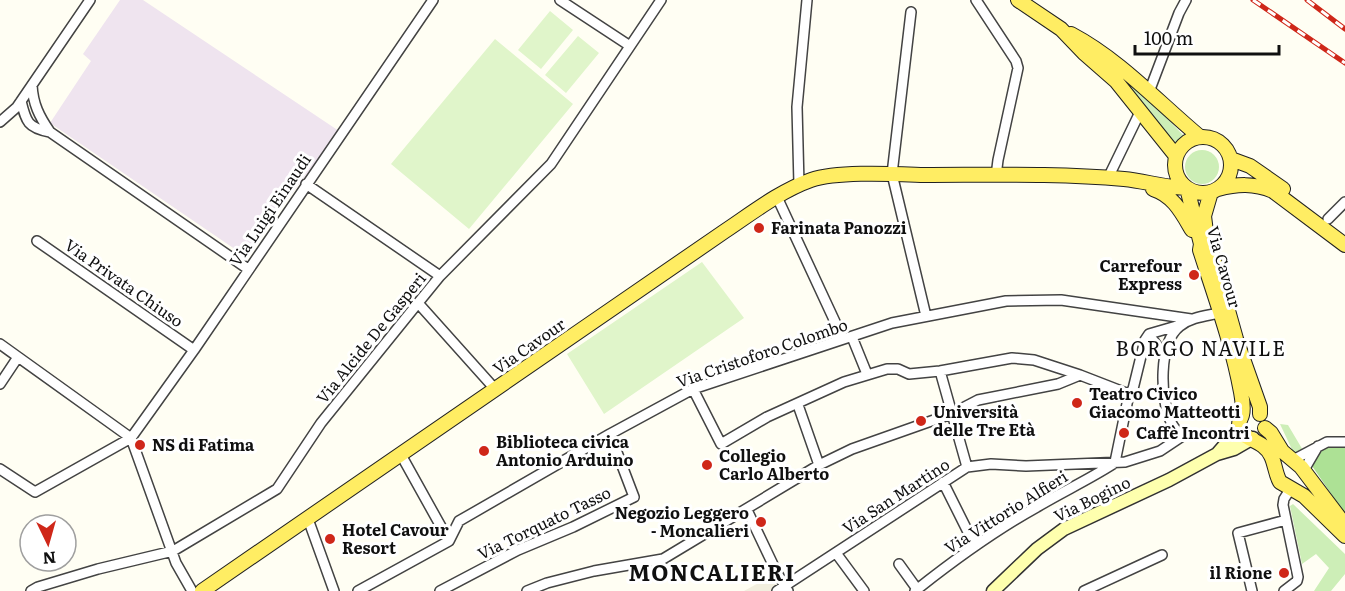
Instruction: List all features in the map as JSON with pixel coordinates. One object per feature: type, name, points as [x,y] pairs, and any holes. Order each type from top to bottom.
[{"type":"main road","points":[[1018,0],[1107,56],[1200,137],[1216,140],[1223,145],[1232,165],[1228,178],[1214,191]]},
{"type":"main road","points":[[1061,29],[1116,81],[1141,110],[1176,160],[1177,175],[1187,188],[1202,193],[1244,185],[1267,188],[1345,245]]},
{"type":"main road","points":[[1176,160],[1185,143],[1200,137]]},
{"type":"main road","points":[[1231,159],[1250,166],[1329,219],[1345,234]]},
{"type":"main road","name":"Via Cavour","points":[[1126,179],[1165,175],[1176,160]]},
{"type":"main road","name":"Via Cavour","points":[[202,591],[777,196],[812,179],[892,174],[1108,178],[1151,182],[1172,188],[1187,188],[1201,244],[1200,250],[1229,341],[1241,392],[1240,421]]},
{"type":"main road","points":[[1126,179],[1140,186],[1158,190],[1172,200],[1187,221],[1200,250]]},
{"type":"main road","name":"Via Cavour","points":[[1214,191],[1204,216],[1206,232],[1236,339],[1260,407],[1260,414]]},
{"type":"main road","points":[[1345,525],[1304,470],[1282,451],[1265,428],[1260,414],[1253,411],[1240,421],[1242,434],[1253,438],[1265,447],[1274,459],[1286,485],[1304,496],[1345,536]]},
{"type":"main road","name":"Via Bogino","points":[[1217,454],[1237,431],[1240,421]]},
{"type":"main road","points":[[1253,438],[1260,435],[1265,428]]},
{"type":"main road","name":"Via Bogino","points":[[993,591],[1037,549],[1064,529],[1253,438]]},
{"type":"main road","points":[[1286,485],[1300,485],[1304,470]]},
{"type":"street","points":[[0,122],[21,101],[90,0]]},
{"type":"street","name":"Via Luigi Einaudi","points":[[131,438],[194,350],[433,0]]},
{"type":"street","points":[[560,0],[630,46]]},
{"type":"street","name":"Via Alcide De Gasperi","points":[[31,591],[98,569],[173,551],[277,489],[321,423],[440,276],[551,164],[661,0]]},
{"type":"street","points":[[800,185],[797,107],[807,0]]},
{"type":"street","points":[[976,0],[1016,61],[1018,68],[996,176]]},
{"type":"street","points":[[1149,92],[1186,0]]},
{"type":"street","points":[[911,12],[892,174],[927,316]]},
{"type":"street","points":[[32,85],[33,102],[50,132]]},
{"type":"street","points":[[21,101],[31,126],[50,132],[248,269]]},
{"type":"street","points":[[1108,178],[1141,110]]},
{"type":"street","points":[[306,183],[440,276]]},
{"type":"street","points":[[777,196],[867,374]]},
{"type":"street","points":[[1329,219],[1345,202]]},
{"type":"street","name":"Via Privata Chiuso","points":[[37,241],[194,350]]},
{"type":"street","name":"Via Cristoforo Colombo","points":[[358,591],[449,541],[459,521],[693,389],[892,323],[1006,301],[1061,300],[1191,319]]},
{"type":"street","points":[[418,303],[495,389]]},
{"type":"street","points":[[1115,462],[1129,394],[1133,389],[1145,340],[1149,333],[1180,325],[1191,319],[1219,313]]},
{"type":"street","points":[[1164,356],[1171,335],[1180,325]]},
{"type":"street","points":[[1145,340],[1150,339],[1155,342],[1164,356]]},
{"type":"street","points":[[0,344],[131,438],[173,551],[192,591]]},
{"type":"street","name":"Via San Martino","points":[[783,590],[967,467],[992,464],[1026,466],[1125,462],[1160,451],[1181,437],[1171,422],[1163,391],[1164,356]]},
{"type":"street","points":[[0,384],[18,357]]},
{"type":"street","points":[[693,389],[721,444],[767,417],[798,405],[844,382],[888,369],[898,369],[909,374],[1012,358],[1034,360],[1129,394]]},
{"type":"street","points":[[940,371],[967,467]]},
{"type":"street","points":[[527,591],[547,583],[594,571],[663,559],[819,465],[852,449],[951,414],[978,400],[1058,384],[1080,375]]},
{"type":"street","points":[[798,405],[819,465]]},
{"type":"street","name":"Via Torquato Tasso","points":[[440,591],[518,550],[573,527],[634,497],[610,434]]},
{"type":"street","points":[[0,469],[35,492],[131,438]]},
{"type":"street","points":[[1293,460],[1330,441],[1345,442]]},
{"type":"street","points":[[1304,470],[1318,446]]},
{"type":"street","points":[[400,453],[449,541]]},
{"type":"street","name":"Via Vittorio Alfieri","points":[[916,590],[975,546],[1036,507],[1089,479],[1115,462]]},
{"type":"street","points":[[943,482],[975,546]]},
{"type":"street","points":[[1284,591],[1297,581],[1298,577],[1283,505],[1286,485]]},
{"type":"street","points":[[747,510],[783,590]]},
{"type":"street","points":[[308,519],[334,591]]},
{"type":"street","points":[[1252,591],[1238,533],[1286,520]]},
{"type":"street","points":[[836,553],[864,591]]},
{"type":"street","points":[[1083,591],[1162,555]]},
{"type":"street","points":[[899,564],[916,590]]},
{"type":"shaded area","points":[[120,0],[143,0],[339,131],[245,256],[50,123],[91,61],[83,54]]},
{"type":"shaded area","points":[[777,573],[788,591],[744,591]]},
{"type":"green space","points":[[550,11],[573,30],[541,69],[518,50]]},
{"type":"green space","points":[[578,36],[599,53],[566,93],[545,75]]},
{"type":"green space","points":[[495,39],[573,104],[469,229],[391,164]]},
{"type":"green space","points":[[1112,70],[1132,82],[1184,136],[1175,143]]},
{"type":"green space","points":[[1202,150],[1214,155],[1219,167],[1214,179],[1202,184],[1190,179],[1185,167],[1190,155]]},
{"type":"green space","points":[[702,262],[744,318],[604,414],[567,354]]},
{"type":"green space","points":[[1280,424],[1288,425],[1304,452],[1296,458]]},
{"type":"green space","points":[[1324,445],[1345,447],[1345,514],[1310,463]]},
{"type":"green space","points":[[1293,504],[1345,554],[1345,574],[1331,591],[1314,591],[1329,568],[1316,554],[1302,564],[1290,506]]},
{"type":"railway","points":[[1253,0],[1345,63]]},
{"type":"railway","points":[[1307,0],[1345,29]]},
{"type":"place","name":"Farinata Panozzi","points":[[759,228]]},
{"type":"place","name":"Carrefour Express","points":[[1194,275]]},
{"type":"place","name":"Teatro Civico Giacomo Matteotti","points":[[1077,403]]},
{"type":"place","name":"Università delle Tre Età","points":[[921,421]]},
{"type":"place","name":"Caffè Incontri","points":[[1124,433]]},
{"type":"place","name":"NS di Fatima","points":[[140,445]]},
{"type":"place","name":"Biblioteca civica Antonio Arduino","points":[[484,451]]},
{"type":"place","name":"Collegio Carlo Alberto","points":[[707,465]]},
{"type":"place","name":"Negozio Leggero - Moncalieri","points":[[761,522]]},
{"type":"place","name":"Hotel Cavour Resort","points":[[330,539]]},
{"type":"place","name":"il Rione","points":[[1284,573]]},
{"type":"district","name":"BORGO NAVILE","points":[[1201,349]]},
{"type":"district","name":"MONCALIERI","points":[[712,573]]}]
